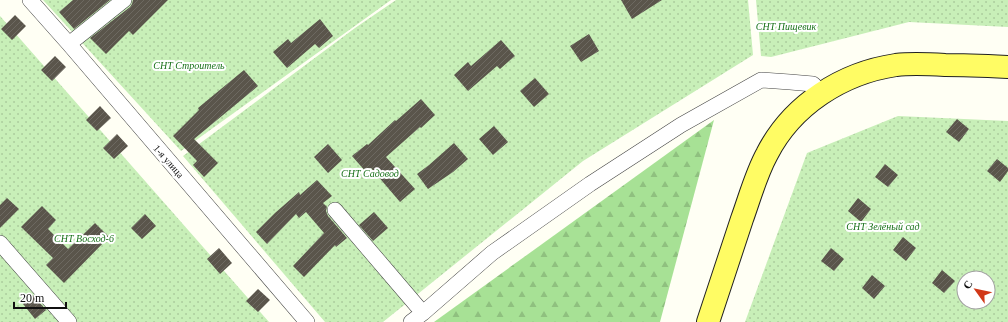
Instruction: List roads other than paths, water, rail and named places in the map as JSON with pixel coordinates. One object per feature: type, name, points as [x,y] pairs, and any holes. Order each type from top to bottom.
[{"type":"main road","points":[[708,322],[760,168],[776,139],[797,114],[809,103],[839,83],[858,74],[878,68],[918,64],[1008,67]]},
{"type":"street","name":"1-я улица","points":[[30,0],[308,322]]},
{"type":"street","points":[[69,44],[124,0]]},
{"type":"street","points":[[411,322],[492,253],[590,184],[687,121],[762,80],[813,84],[822,93]]},
{"type":"street","points":[[335,210],[423,313]]},
{"type":"street","points":[[0,243],[69,322]]},
{"type":"park label","name":"СНТ Пищевик","points":[[786,26]]},
{"type":"park label","name":"СНТ Строитель","points":[[189,65]]},
{"type":"park label","name":"СНТ Садовод","points":[[370,173]]},
{"type":"park label","name":"СНТ Зелёный сад","points":[[883,226]]},
{"type":"park label","name":"СНТ Восход-6","points":[[84,238]]}]
